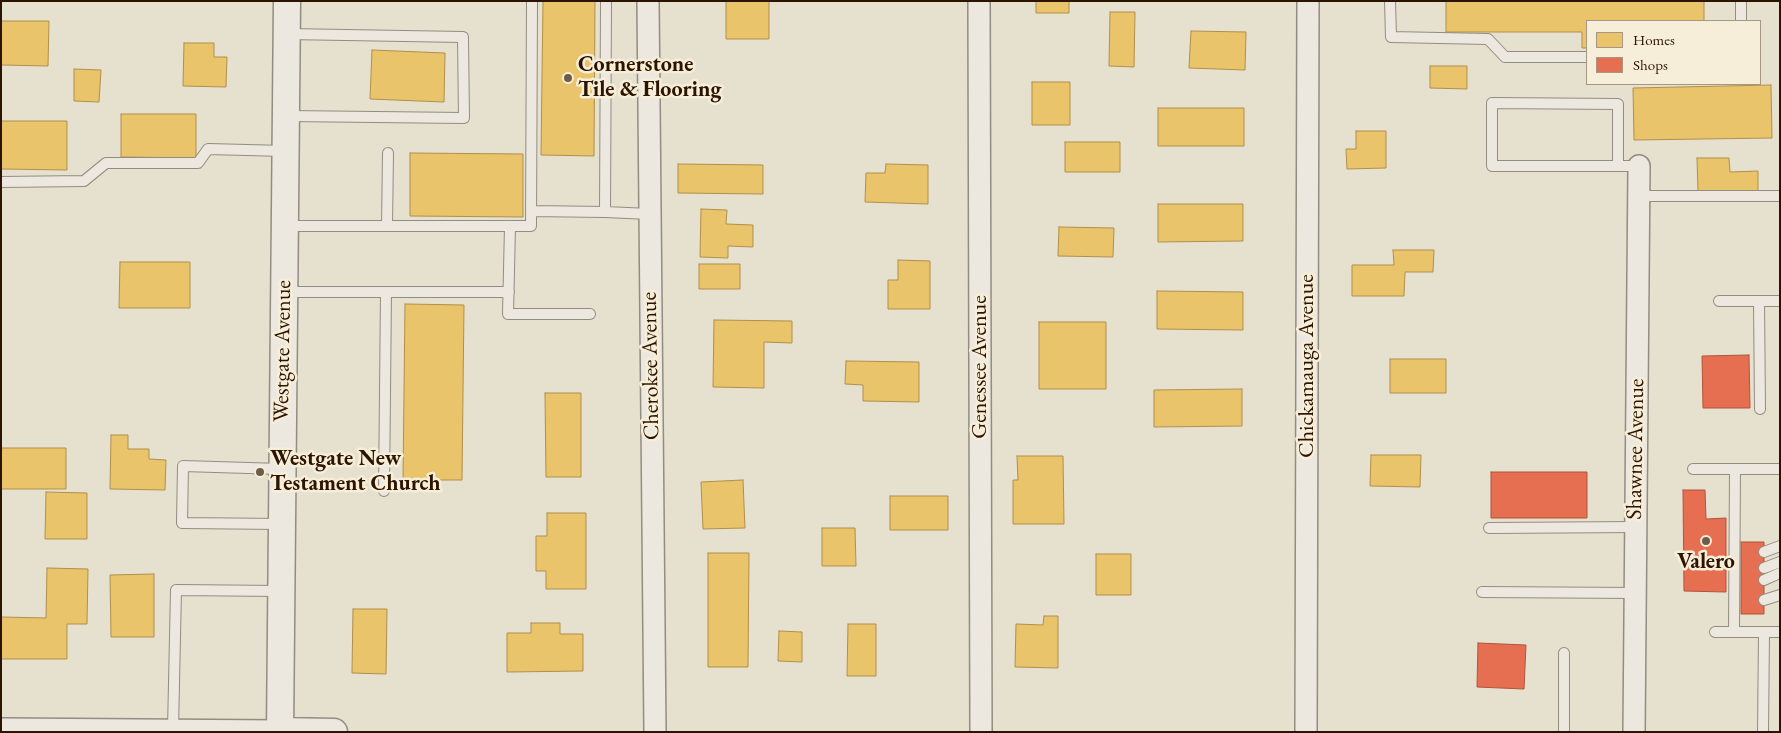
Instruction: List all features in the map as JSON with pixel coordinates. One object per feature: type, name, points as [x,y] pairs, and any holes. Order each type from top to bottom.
[{"type":"street","name":"Westgate Avenue","points":[[280,732],[287,1]]},
{"type":"street","name":"Cherokee Avenue","points":[[648,1],[655,732]]},
{"type":"street","name":"Genessee Avenue","points":[[979,1],[981,732]]},
{"type":"street","name":"Chickamauga Avenue","points":[[1306,732],[1308,1]]},
{"type":"street","name":"Shawnee Avenue","points":[[1634,732],[1639,166]]},
{"type":"street","points":[[1,729],[334,732]]},
{"type":"lane","points":[[285,226],[531,226],[532,1]]},
{"type":"lane","points":[[605,212],[606,1]]},
{"type":"lane","points":[[1390,1],[1391,37],[1488,38],[1505,58],[1586,57]]},
{"type":"lane","points":[[1741,20],[1742,1]]},
{"type":"lane","points":[[286,116],[464,118],[463,37],[287,34]]},
{"type":"lane","points":[[1618,166],[1618,104],[1492,103],[1492,166],[1618,166],[1639,166]]},
{"type":"lane","points":[[1,182],[84,182],[106,163],[198,164],[208,149],[286,151]]},
{"type":"lane","points":[[387,226],[388,152]]},
{"type":"lane","points":[[1639,196],[1780,196]]},
{"type":"lane","points":[[531,211],[650,214]]},
{"type":"lane","points":[[510,226],[508,314],[590,314]]},
{"type":"lane","points":[[284,292],[509,292]]},
{"type":"lane","points":[[384,491],[386,292]]},
{"type":"lane","points":[[1719,301],[1780,301]]},
{"type":"lane","points":[[1760,301],[1760,409]]},
{"type":"lane","points":[[282,469],[183,466],[182,523],[282,524]]},
{"type":"lane","points":[[1693,469],[1780,469]]},
{"type":"lane","points":[[1734,632],[1738,610],[1735,469]]},
{"type":"lane","points":[[1489,528],[1636,527]]},
{"type":"lane","points":[[1764,552],[1780,546]]},
{"type":"lane","points":[[1764,568],[1780,562]]},
{"type":"lane","points":[[1764,580],[1780,573]]},
{"type":"lane","points":[[173,730],[176,590],[281,591]]},
{"type":"lane","points":[[1482,592],[1635,593]]},
{"type":"lane","points":[[1764,600],[1780,595]]},
{"type":"lane","points":[[1715,632],[1780,632]]},
{"type":"lane","points":[[1763,732],[1764,632]]},
{"type":"lane","points":[[1564,653],[1564,732]]},
{"type":"building: Homes","name":"Cornerstone Tile & Flooring","points":[[543,1],[595,1],[594,156],[541,155]]},
{"type":"building: Homes","points":[[726,1],[769,1],[769,39],[726,39]]},
{"type":"building: Homes","points":[[1036,1],[1069,1],[1069,13],[1036,13]]},
{"type":"building: Homes","points":[[1446,1],[1704,1],[1704,20],[1586,20],[1586,48],[1582,48],[1582,32],[1446,32]]},
{"type":"building: Homes","points":[[1110,12],[1135,12],[1134,67],[1109,66]]},
{"type":"building: Homes","points":[[1,21],[49,21],[48,66],[1,65]]},
{"type":"building: Homes","points":[[1191,31],[1246,32],[1245,70],[1189,68]]},
{"type":"building: Homes","points":[[184,43],[214,43],[214,57],[227,57],[226,87],[183,86]]},
{"type":"building: Homes","points":[[372,50],[445,53],[444,102],[370,99]]},
{"type":"building: Homes","points":[[1430,66],[1467,66],[1467,89],[1430,88]]},
{"type":"building: Homes","points":[[74,69],[101,70],[99,102],[74,101]]},
{"type":"building: Homes","points":[[1032,82],[1070,82],[1070,125],[1032,125]]},
{"type":"building: Homes","points":[[1771,85],[1772,138],[1634,140],[1633,88]]},
{"type":"building: Homes","points":[[1158,108],[1244,108],[1244,146],[1158,146]]},
{"type":"building: Homes","points":[[121,114],[196,114],[196,158],[121,157]]},
{"type":"building: Homes","points":[[1,121],[67,121],[67,170],[1,169]]},
{"type":"building: Homes","points":[[1356,131],[1386,131],[1386,168],[1347,169],[1346,149],[1356,149]]},
{"type":"building: Homes","points":[[1065,142],[1120,142],[1120,172],[1065,172]]},
{"type":"building: Homes","points":[[410,153],[523,154],[523,217],[410,216]]},
{"type":"building: Homes","points":[[1697,158],[1729,158],[1730,172],[1758,171],[1758,191],[1698,192]]},
{"type":"building: Homes","points":[[678,164],[763,165],[763,194],[678,193]]},
{"type":"building: Homes","points":[[886,164],[928,165],[928,204],[865,202],[866,173],[885,173]]},
{"type":"building: Homes","points":[[1158,204],[1243,204],[1243,241],[1158,242]]},
{"type":"building: Homes","points":[[701,209],[727,210],[726,224],[753,225],[753,247],[728,246],[728,258],[700,257]]},
{"type":"building: Homes","points":[[1059,227],[1114,228],[1113,257],[1058,256]]},
{"type":"building: Homes","points":[[1393,250],[1434,250],[1433,272],[1405,272],[1404,296],[1352,296],[1352,265],[1394,265]]},
{"type":"building: Homes","points":[[898,260],[930,261],[930,309],[888,309],[888,280],[898,280]]},
{"type":"building: Homes","points":[[120,262],[190,262],[190,308],[119,308]]},
{"type":"building: Homes","points":[[699,264],[740,264],[740,289],[699,289]]},
{"type":"building: Homes","points":[[1157,291],[1243,292],[1243,330],[1157,329]]},
{"type":"building: Homes","points":[[405,304],[464,305],[462,480],[403,480]]},
{"type":"building: Homes","points":[[714,320],[792,321],[792,343],[764,342],[764,388],[713,387]]},
{"type":"building: Homes","points":[[1039,322],[1106,322],[1106,389],[1039,389]]},
{"type":"building: Homes","points":[[1390,359],[1446,359],[1446,393],[1390,393]]},
{"type":"building: Homes","points":[[846,361],[919,362],[919,402],[863,401],[863,385],[845,384]]},
{"type":"building: Homes","points":[[1242,389],[1242,426],[1154,427],[1154,390]]},
{"type":"building: Homes","points":[[545,393],[581,393],[581,477],[546,477]]},
{"type":"building: Homes","points":[[111,435],[128,435],[128,449],[149,449],[149,459],[166,460],[165,490],[110,489]]},
{"type":"building: Homes","points":[[1,448],[66,448],[66,489],[1,489]]},
{"type":"building: Homes","points":[[1371,455],[1421,455],[1420,487],[1370,486]]},
{"type":"building: Homes","points":[[1017,456],[1063,456],[1064,524],[1013,524],[1013,480],[1018,480]]},
{"type":"building: Homes","points":[[743,480],[745,528],[703,529],[701,482]]},
{"type":"building: Homes","points":[[46,492],[87,493],[87,539],[45,539]]},
{"type":"building: Homes","points":[[890,496],[948,496],[948,530],[890,530]]},
{"type":"building: Homes","points":[[547,513],[586,513],[586,589],[546,589],[546,571],[536,571],[536,536],[547,536]]},
{"type":"building: Homes","points":[[822,528],[855,528],[856,566],[822,566]]},
{"type":"building: Homes","points":[[708,553],[749,553],[748,667],[708,667]]},
{"type":"building: Homes","points":[[1096,554],[1131,554],[1131,595],[1096,595]]},
{"type":"building: Homes","points":[[47,568],[88,569],[87,624],[67,624],[67,659],[1,659],[1,617],[46,618]]},
{"type":"building: Homes","points":[[154,574],[154,637],[111,637],[110,575]]},
{"type":"building: Homes","points":[[353,609],[387,609],[386,674],[352,673]]},
{"type":"building: Homes","points":[[1044,616],[1058,616],[1058,668],[1015,667],[1016,624],[1043,625]]},
{"type":"building: Homes","points":[[531,623],[560,623],[560,634],[583,634],[583,671],[507,672],[507,633],[531,633]]},
{"type":"building: Homes","points":[[848,624],[876,624],[876,676],[847,676]]},
{"type":"building: Homes","points":[[779,631],[802,632],[802,662],[778,661]]},
{"type":"building: Shops","points":[[1749,355],[1750,408],[1703,408],[1702,356]]},
{"type":"building: Shops","points":[[1491,472],[1587,472],[1587,518],[1491,518]]},
{"type":"building: Shops","points":[[1683,490],[1705,490],[1706,519],[1726,518],[1726,592],[1684,591]]},
{"type":"building: Shops","points":[[1741,542],[1764,542],[1764,614],[1741,614]]},
{"type":"building: Shops","points":[[1478,643],[1526,645],[1524,689],[1477,687]]},
{"type":"place","name":"Cornerstone Tile & Flooring","points":[[568,78]]},
{"type":"place","name":"Westgate New Testament Church","points":[[260,472]]},
{"type":"place","name":"Valero","points":[[1706,541]]}]
